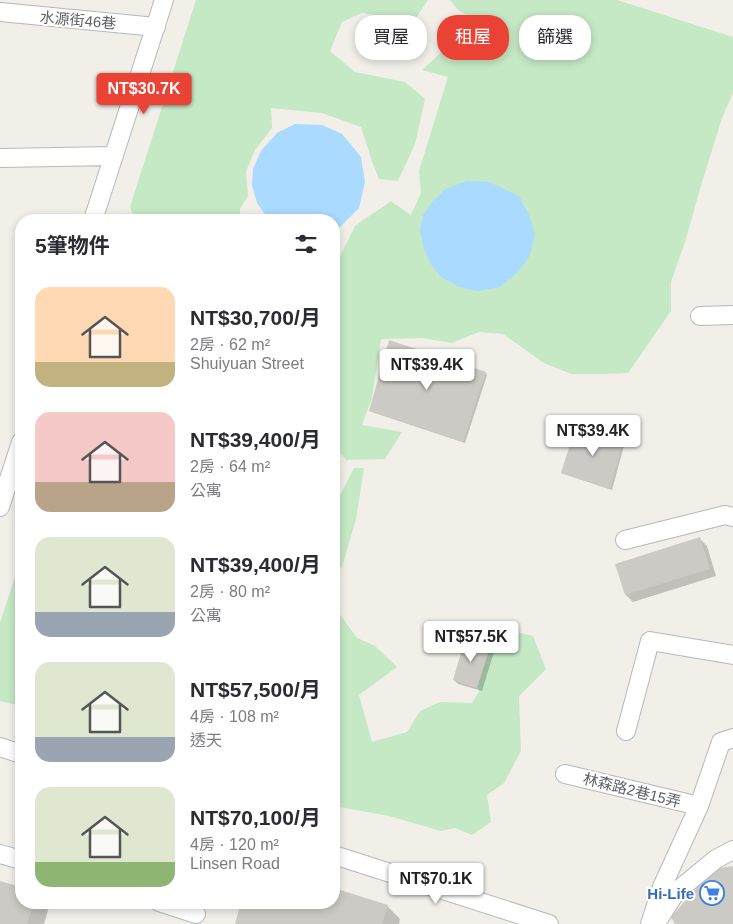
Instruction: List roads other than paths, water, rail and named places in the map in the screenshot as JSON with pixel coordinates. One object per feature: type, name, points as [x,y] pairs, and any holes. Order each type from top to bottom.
[{"type":"street","points":[[96,214],[164,0]]},
{"type":"street","name":"水源街46巷","points":[[0,12],[156,27]]},
{"type":"street","points":[[0,158],[114,156]]},
{"type":"street","points":[[700,316],[733,316]]},
{"type":"street","points":[[2,495],[15,459]]},
{"type":"street","points":[[625,540],[724,515],[733,517]]},
{"type":"street","points":[[626,731],[650,641],[733,656]]},
{"type":"street","points":[[650,924],[662,887],[699,806],[720,742],[733,738]]},
{"type":"street","points":[[0,747],[15,752]]},
{"type":"street","name":"林森路2巷15弄","points":[[565,774],[699,806]]},
{"type":"street","points":[[656,924],[676,892],[716,859],[733,850]]},
{"type":"street","points":[[0,854],[15,858]]},
{"type":"street","points":[[340,857],[522,920],[548,924]]},
{"type":"street","points":[[183,909],[196,913]]},
{"type":"water","points":[[295,124],[322,125],[342,134],[361,157],[365,182],[359,208],[340,227],[340,214],[265,214],[257,203],[252,185],[253,169],[261,151],[277,133]]},
{"type":"water","points":[[467,181],[489,182],[519,196],[528,213],[535,233],[530,255],[518,272],[500,287],[477,291],[459,287],[441,277],[430,263],[424,248],[420,231],[423,215],[445,189]]},
{"type":"place","name":"Hi-Life","points":[[712,893]]}]
